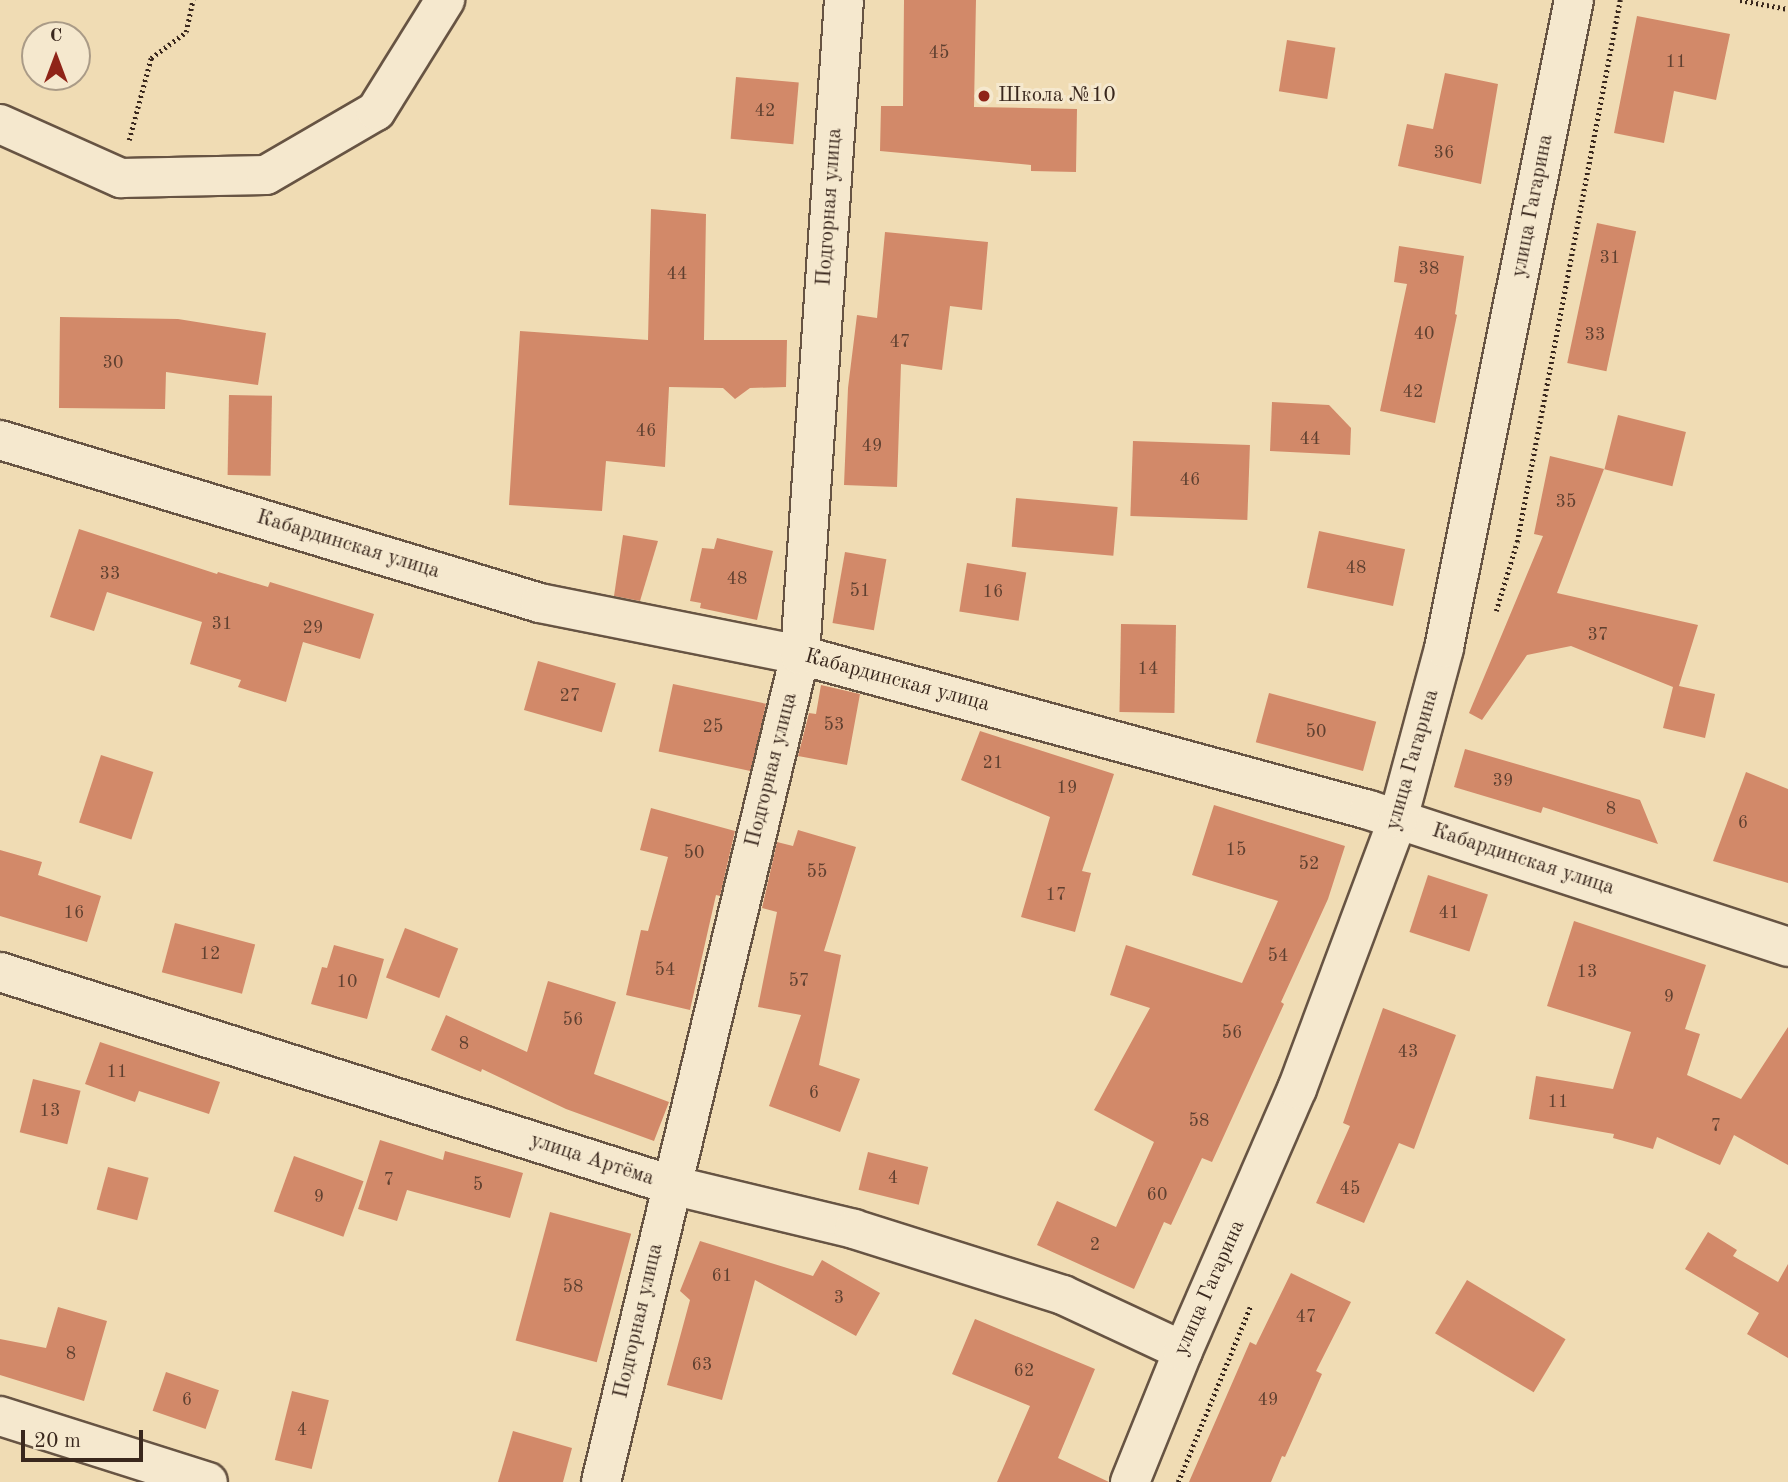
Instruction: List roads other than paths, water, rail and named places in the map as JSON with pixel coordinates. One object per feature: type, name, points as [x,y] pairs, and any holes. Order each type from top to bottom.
[{"type":"street","points":[[0,124],[121,178],[267,175],[376,111],[445,0]]},
{"type":"street","name":"Подгорная улица","points":[[601,1482],[800,654],[844,0]]},
{"type":"street","name":"улица Гагарина","points":[[1130,1482],[1182,1351],[1297,1089],[1398,819],[1444,648],[1574,0]]},
{"type":"street","name":"Кабардинская улица","points":[[0,440],[540,603],[800,654],[1398,819],[1788,947]]},
{"type":"street","name":"улица Артёма","points":[[0,972],[671,1185],[854,1228],[1050,1291],[1182,1351]]},
{"type":"street","points":[[0,1416],[208,1482]]},
{"type":"place","name":"Школа №10","points":[[984,96]]}]
